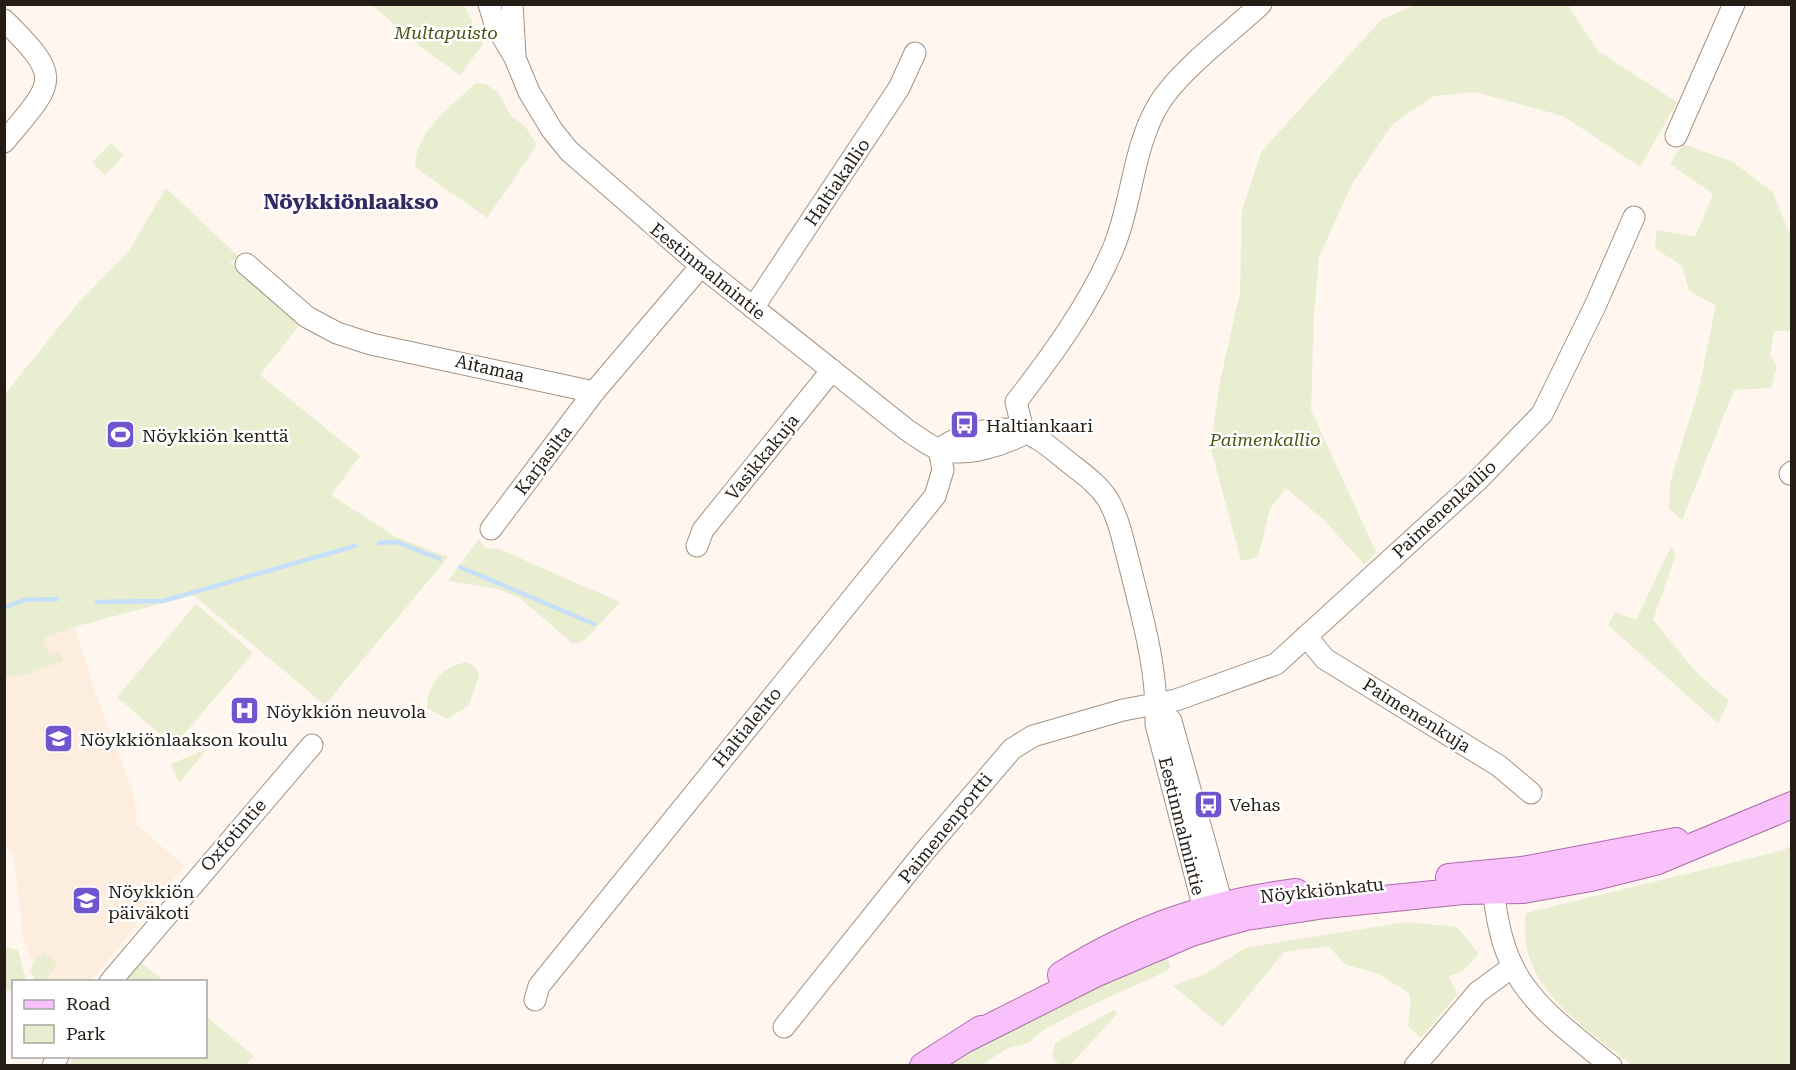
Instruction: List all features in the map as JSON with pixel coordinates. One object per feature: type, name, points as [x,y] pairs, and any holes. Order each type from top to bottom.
[{"type":"main road","name":"Nöykkiönkatu","points":[[924,1065],[968,1038],[1097,973],[1191,933],[1214,913],[1325,888],[1493,881],[1523,890],[1591,878],[1655,862],[1709,837],[1791,805]]},
{"type":"street","name":"Eestinmalmintie","points":[[489,4],[495,24],[515,58],[529,92],[552,130],[569,151],[701,266],[907,430],[939,449],[956,438],[1001,428],[1024,434],[1037,438],[1096,484],[1113,511],[1147,634],[1157,704],[1156,724],[1214,913]]},
{"type":"street","name":"Eestinmalmintie","points":[[512,4],[515,58]]},
{"type":"street","points":[[1024,434],[1016,402],[1064,340],[1114,248],[1146,133],[1155,112],[1170,89],[1261,4]]},
{"type":"street","points":[[1676,136],[1734,4]]},
{"type":"street","points":[[4,20],[40,57],[47,77],[44,91],[37,102],[4,142]]},
{"type":"street","name":"Haltiakallio","points":[[753,308],[899,88],[915,53]]},
{"type":"street","name":"Paimenenkallio","points":[[1157,704],[1265,670],[1285,658],[1306,636],[1479,479],[1542,414],[1596,304],[1634,217]]},
{"type":"street","name":"Aitamaa","points":[[246,264],[307,317],[337,333],[371,344],[594,392]]},
{"type":"street","points":[[594,392],[701,266]]},
{"type":"street","name":"Vasikkakuja","points":[[697,546],[703,530],[832,370]]},
{"type":"street","name":"Karjasilta","points":[[491,528],[594,392]]},
{"type":"street","name":"Haltialehto","points":[[535,1000],[539,986],[934,496],[943,470],[939,449]]},
{"type":"street","name":"Paimenenkuja","points":[[1306,636],[1325,659],[1499,766],[1531,793]]},
{"type":"street","name":"Paimenenportti","points":[[784,1027],[924,852],[1012,748],[1033,736],[1123,710],[1157,704]]},
{"type":"street","name":"Oxfotintie","points":[[111,980],[312,746]]},
{"type":"street","points":[[1493,881],[1500,936],[1511,968],[1540,1008],[1611,1065]]},
{"type":"street","points":[[1415,1065],[1478,992],[1511,968]]},
{"type":"shaded area","points":[[75,627],[93,686],[133,792],[137,825],[184,866],[92,980],[40,980],[23,936],[14,856],[5,844],[5,645]]},
{"type":"green space","name":"Multapuisto","points":[[372,5],[464,5],[483,44],[460,75],[423,49]]},
{"type":"green space","name":"Paimenkallio","points":[[1415,5],[1568,5],[1598,51],[1677,102],[1640,167],[1563,116],[1475,92],[1433,96],[1392,125],[1352,184],[1319,257],[1314,314],[1311,410],[1376,552],[1364,564],[1323,519],[1286,488],[1270,509],[1258,557],[1241,561],[1210,445],[1221,377],[1240,292],[1242,211],[1261,152],[1381,20]]},
{"type":"green space","points":[[475,83],[486,84],[499,94],[511,116],[525,126],[537,145],[487,218],[415,167],[417,153],[428,130]]},
{"type":"green space","points":[[111,143],[124,155],[105,175],[92,162]]},
{"type":"green space","points":[[1683,144],[1731,161],[1772,191],[1791,237],[1791,331],[1774,331],[1770,356],[1777,366],[1771,388],[1734,390],[1682,520],[1669,509],[1670,483],[1699,388],[1716,305],[1689,291],[1682,266],[1655,248],[1657,230],[1695,237],[1713,194],[1670,164]]},
{"type":"green space","points":[[166,188],[238,256],[230,263],[301,323],[260,375],[360,456],[331,495],[396,537],[448,557],[325,705],[193,595],[70,628],[43,639],[49,656],[60,652],[63,661],[21,676],[5,676],[5,394],[79,302],[129,251]]},
{"type":"green space","points":[[479,539],[485,548],[499,549],[620,602],[586,639],[579,643],[572,643],[520,598],[497,589],[448,581]]},
{"type":"green space","points":[[1671,547],[1676,554],[1653,620],[1696,672],[1729,701],[1718,723],[1608,625],[1615,612],[1636,620]]},
{"type":"green space","points":[[196,604],[253,653],[174,746],[117,697]]},
{"type":"green space","points":[[467,662],[476,668],[479,676],[469,705],[448,719],[427,708],[433,684],[443,672]]},
{"type":"green space","points":[[206,750],[179,783],[171,764]]},
{"type":"green space","points":[[1791,845],[1791,1065],[1632,1065],[1556,1001],[1531,962],[1525,939],[1526,913],[1784,850]]},
{"type":"green space","points":[[1405,922],[1457,927],[1479,954],[1462,972],[1449,976],[1457,995],[1421,1038],[1408,1026],[1411,1003],[1409,993],[1377,973],[1346,965],[1328,946],[1284,952],[1223,1027],[1173,986],[1205,974],[1245,948]]},
{"type":"green space","points":[[4,947],[18,950],[26,980],[12,980],[12,990],[8,991],[5,988]]},
{"type":"green space","points":[[44,952],[57,965],[46,980],[35,980],[30,971],[33,963]]},
{"type":"green space","points":[[1164,957],[1170,963],[1170,968],[1165,972],[1085,1008],[1045,1029],[1028,1043],[1008,1048],[982,1065],[946,1066],[998,1034],[1052,1006]]},
{"type":"green space","points":[[139,961],[163,980],[123,980]]},
{"type":"green space","points":[[1114,1010],[1117,1014],[1070,1065],[1059,1065],[1052,1056],[1055,1043]]},
{"type":"green space","points":[[207,1017],[254,1056],[245,1065],[71,1065],[71,1058],[207,1058]]},
{"type":"waterway","points":[[379,543],[397,542],[440,559]]},
{"type":"waterway","points":[[97,602],[163,601],[355,546]]},
{"type":"waterway","points":[[460,567],[594,624]]},
{"type":"waterway","points":[[4,608],[24,600],[57,599]]},
{"type":"place","name":"Haltiankaari","points":[[965,425]]},
{"type":"place","name":"Nöykkiön kenttä","points":[[121,435]]},
{"type":"place","name":"Nöykkiön neuvola","points":[[245,711]]},
{"type":"place","name":"Nöykkiönlaakson koulu","points":[[59,739]]},
{"type":"place","name":"Vehas","points":[[1208,804]]},
{"type":"place","name":"Nöykkiön päiväkoti","points":[[87,901]]},
{"type":"district","name":"Nöykkiönlaakso","points":[[351,202]]}]
